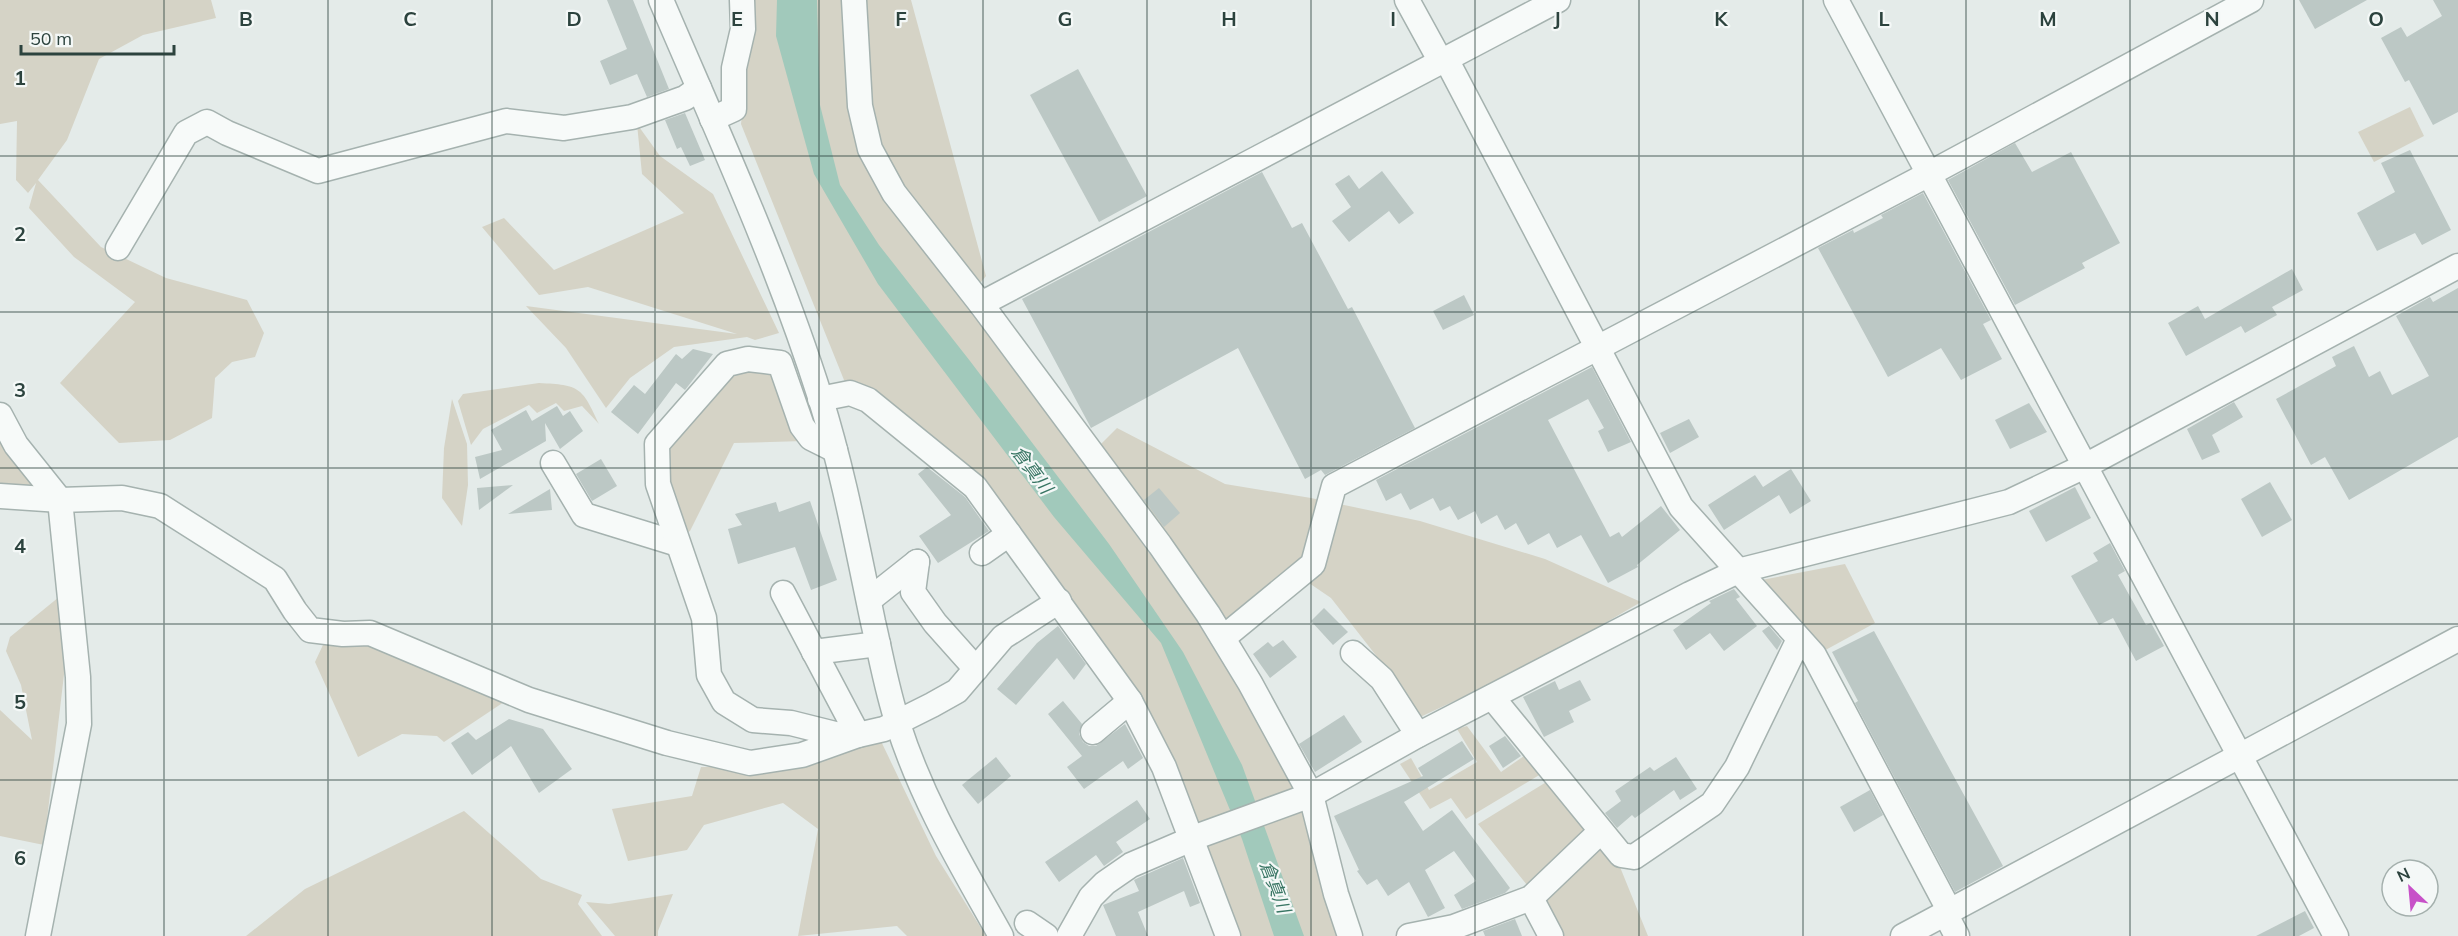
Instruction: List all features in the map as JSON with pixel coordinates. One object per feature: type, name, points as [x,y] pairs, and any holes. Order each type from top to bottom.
[{"type":"street","points":[[662,0],[767,249],[794,320],[820,399],[844,485],[897,723],[933,814],[1001,936]]},
{"type":"street","points":[[712,119],[734,109],[734,68],[743,29],[742,0]]},
{"type":"street","points":[[854,0],[860,106],[870,148],[894,193],[981,304],[1160,545],[1223,638],[1311,795],[1336,894],[1350,936]]},
{"type":"street","points":[[1407,0],[1443,61],[1681,507],[1814,655],[1947,912],[1957,936]]},
{"type":"street","points":[[981,304],[1558,0]]},
{"type":"street","points":[[1836,0],[2336,936]]},
{"type":"street","points":[[1223,638],[1313,564],[1334,486],[1929,174],[2251,0]]},
{"type":"street","points":[[118,248],[186,133],[207,122],[227,133],[318,171],[506,121],[564,128],[632,117],[685,98],[699,88]]},
{"type":"street","points":[[1069,936],[1090,897],[1105,883],[1131,865],[1311,795],[1418,735],[1690,594],[1738,571],[2009,502],[2085,466],[2458,266]]},
{"type":"street","points":[[835,450],[811,438],[801,426],[780,363],[748,359],[727,364],[657,444],[658,484],[704,618],[709,675],[723,702],[753,720],[791,723],[843,735],[858,735]]},
{"type":"street","points":[[820,399],[850,393],[868,400],[975,487],[1130,701],[1164,767],[1196,838],[1228,936]]},
{"type":"street","points":[[0,415],[16,445],[60,500],[78,677],[79,724],[38,936]]},
{"type":"street","points":[[553,463],[584,515],[678,544]]},
{"type":"street","points":[[0,496],[60,500],[122,498],[160,506],[275,579],[310,630],[343,634],[370,633],[529,700],[667,743],[750,763],[802,755],[897,723],[957,691],[1003,637],[1059,601]]},
{"type":"street","points":[[982,553],[1009,534]]},
{"type":"street","points":[[869,600],[917,562],[913,592],[935,623],[976,669]]},
{"type":"street","points":[[783,593],[858,735]]},
{"type":"street","points":[[1492,697],[1600,832],[1621,855],[1634,857],[1712,804],[1737,766],[1799,639]]},
{"type":"street","points":[[1903,936],[2458,639]]},
{"type":"street","points":[[814,652],[878,644]]},
{"type":"street","points":[[1353,653],[1382,679],[1418,735]]},
{"type":"street","points":[[1093,732],[1130,701]]},
{"type":"street","points":[[1409,936],[1454,927],[1531,898],[1600,832]]},
{"type":"street","points":[[1531,898],[1551,936]]},
{"type":"shaded area","points":[[0,0],[211,0],[216,18],[143,35],[99,59],[67,140],[38,180],[101,247],[166,278],[247,300],[264,333],[255,357],[232,362],[215,378],[212,418],[170,440],[119,443],[60,383],[135,302],[74,257],[29,208],[36,183],[28,193],[16,180],[17,121],[0,124]]},
{"type":"shaded area","points":[[751,0],[911,0],[986,276],[972,293],[1079,455],[1275,729],[1350,936],[1229,936],[1164,767],[975,487],[853,394],[844,380],[741,124],[751,25]]},
{"type":"shaded area","points":[[2410,107],[2424,136],[2374,162],[2358,132]]},
{"type":"shaded area","points":[[637,124],[660,156],[713,194],[779,333],[755,340],[747,337],[674,347],[630,378],[606,408],[566,348],[526,306],[737,334],[588,287],[539,295],[482,227],[504,218],[554,270],[684,213],[642,174]]},
{"type":"shaded area","points":[[780,363],[804,441],[734,443],[690,531],[676,539],[657,444],[727,364]]},
{"type":"shaded area","points":[[539,383],[563,385],[578,390],[588,402],[599,424],[582,406],[564,411],[556,403],[537,413],[529,405],[483,429],[471,445],[458,401],[463,394]]},
{"type":"shaded area","points":[[452,399],[467,444],[468,485],[462,526],[442,498],[444,448]]},
{"type":"shaded area","points":[[0,424],[57,495],[0,496]]},
{"type":"shaded area","points":[[1117,428],[1225,484],[1311,498],[1420,521],[1545,559],[1641,602],[1540,661],[1416,719],[1378,658],[1331,598],[1287,568],[1226,625],[1099,446]]},
{"type":"shaded area","points":[[1845,564],[1875,623],[1820,653],[1756,581]]},
{"type":"shaded area","points":[[59,597],[65,666],[44,845],[0,836],[0,710],[32,740],[21,685],[6,651],[10,637]]},
{"type":"shaded area","points":[[329,632],[516,694],[444,742],[437,736],[402,734],[358,757],[315,662]]},
{"type":"shaded area","points":[[1496,715],[1541,774],[1466,819],[1451,798],[1430,809],[1400,764],[1411,758],[1429,790],[1477,762],[1457,729],[1467,726],[1501,772],[1524,756]]},
{"type":"shaded area","points":[[879,737],[936,856],[986,936],[907,936],[897,926],[798,936],[818,829],[783,803],[704,825],[687,850],[628,861],[612,809],[692,796],[701,767],[746,767]]},
{"type":"shaded area","points":[[1548,781],[1620,867],[1648,936],[1559,936],[1527,885],[1478,824]]},
{"type":"shaded area","points":[[464,811],[541,879],[582,895],[578,904],[602,936],[246,936],[305,889]]},
{"type":"shaded area","points":[[673,894],[658,936],[615,936],[586,902],[609,904]]},
{"type":"water","name":"倉真川","points":[[777,0],[817,0],[820,105],[840,185],[879,245],[1109,544],[1183,652],[1242,765],[1304,936],[1274,936],[1242,839],[1161,643],[1054,517],[878,284],[814,174],[776,36]]},
{"type":"building","points":[[607,0],[633,0],[669,89],[647,97],[637,74],[610,85],[600,61],[627,49]]},
{"type":"building","points":[[2299,0],[2367,0],[2315,29]]},
{"type":"building","points":[[2433,0],[2458,0],[2458,112],[2433,125],[2409,80],[2405,82],[2381,38],[2401,27],[2407,37],[2442,16]]},
{"type":"building","points":[[1078,69],[1147,196],[1099,222],[1030,95]]},
{"type":"building","points":[[685,113],[705,160],[690,166],[681,147],[677,149],[665,120]]},
{"type":"building","points":[[2015,143],[2032,172],[2071,152],[2120,243],[2082,263],[2085,268],[2015,305],[1948,180]]},
{"type":"building","points":[[2410,150],[2451,230],[2422,245],[2415,233],[2377,251],[2357,213],[2395,192],[2381,163]]},
{"type":"building","points":[[1382,171],[1414,213],[1399,224],[1389,211],[1349,242],[1332,221],[1351,207],[1335,184],[1349,175],[1359,189]]},
{"type":"building","points":[[1262,172],[1292,228],[1302,223],[1348,309],[1352,307],[1415,428],[1325,475],[1321,470],[1305,479],[1238,348],[1091,428],[1022,299]]},
{"type":"building","points":[[1923,193],[1991,320],[1983,324],[2002,359],[1961,380],[1941,348],[1888,377],[1818,248],[1883,218],[1881,215]]},
{"type":"building","points":[[2292,269],[2303,290],[2272,307],[2277,315],[2245,333],[2241,326],[2186,356],[2168,323],[2198,306],[2205,319]]},
{"type":"building","points":[[2458,288],[2458,437],[2349,500],[2325,457],[2311,465],[2276,399],[2336,366],[2332,357],[2354,346],[2369,377],[2380,371],[2392,395],[2429,376],[2396,316],[2430,297],[2433,302]]},
{"type":"building","points":[[1464,295],[1474,315],[1443,330],[1433,311]]},
{"type":"building","points":[[693,349],[713,354],[685,390],[676,383],[638,434],[611,412],[634,385],[645,394],[676,354],[682,359]]},
{"type":"building","points":[[1592,367],[1631,442],[1608,452],[1598,431],[1604,428],[1588,399],[1548,420],[1610,537],[1619,532],[1622,537],[1661,506],[1680,530],[1637,565],[1638,567],[1608,583],[1581,535],[1557,548],[1549,533],[1528,545],[1516,523],[1505,530],[1497,515],[1481,524],[1475,511],[1458,520],[1450,506],[1440,511],[1433,498],[1410,510],[1401,493],[1386,501],[1376,480]]},
{"type":"building","points":[[2234,402],[2243,417],[2212,435],[2220,452],[2202,460],[2187,429]]},
{"type":"building","points":[[2029,403],[2047,432],[2010,449],[1995,420]]},
{"type":"building","points":[[557,406],[563,416],[570,411],[583,431],[560,449],[545,423],[546,441],[480,479],[475,457],[502,450],[491,430],[526,410],[532,421]]},
{"type":"building","points":[[1689,419],[1699,437],[1670,453],[1660,433]]},
{"type":"building","points":[[601,459],[617,486],[592,501],[576,474]]},
{"type":"building","points":[[927,467],[965,497],[989,531],[938,563],[919,536],[951,515],[918,474]]},
{"type":"building","points":[[1791,469],[1811,501],[1790,514],[1779,495],[1724,530],[1708,505],[1755,475],[1763,487]]},
{"type":"building","points":[[2270,482],[2292,520],[2262,537],[2241,499]]},
{"type":"building","points":[[513,485],[479,510],[477,488]]},
{"type":"building","points":[[2075,487],[2091,518],[2046,542],[2029,511]]},
{"type":"building","points":[[1159,488],[1180,513],[1164,527],[1144,500]]},
{"type":"building","points":[[550,489],[552,510],[508,514]]},
{"type":"building","points":[[810,501],[837,580],[811,590],[795,547],[738,564],[728,529],[742,525],[735,514],[776,502],[779,512]]},
{"type":"building","points":[[2110,543],[2125,571],[2118,575],[2146,625],[2151,623],[2164,646],[2136,661],[2113,618],[2099,625],[2071,576],[2098,561],[2093,553]]},
{"type":"building","points":[[1734,589],[1740,597],[1736,599],[1757,626],[1724,651],[1710,633],[1686,650],[1673,630],[1711,603],[1709,601]]},
{"type":"building","points":[[1324,608],[1348,632],[1333,645],[1311,621]]},
{"type":"building","points":[[1058,626],[1086,664],[1074,680],[1057,658],[1016,705],[997,689],[1037,643]]},
{"type":"building","points":[[1769,626],[1782,641],[1777,650],[1762,631]]},
{"type":"building","points":[[1874,631],[2003,866],[1955,892],[1855,703],[1858,701],[1832,652]]},
{"type":"building","points":[[1283,640],[1297,657],[1270,678],[1253,654],[1268,642],[1273,647]]},
{"type":"building","points":[[1580,680],[1591,700],[1569,711],[1574,722],[1544,737],[1523,697],[1555,681],[1559,690]]},
{"type":"building","points":[[1063,701],[1082,724],[1079,734],[1083,742],[1089,746],[1096,746],[1125,724],[1143,758],[1128,769],[1123,761],[1084,789],[1067,767],[1082,756],[1048,714]]},
{"type":"building","points":[[1344,715],[1362,742],[1315,772],[1299,744]]},
{"type":"building","points":[[509,719],[543,729],[572,769],[539,793],[511,746],[472,775],[451,743],[468,732],[476,740]]},
{"type":"building","points":[[1505,736],[1521,756],[1503,768],[1489,746]]},
{"type":"building","points":[[1462,741],[1474,759],[1404,802],[1423,831],[1452,810],[1510,888],[1505,893],[1462,909],[1454,895],[1476,881],[1454,851],[1425,870],[1445,908],[1428,917],[1409,882],[1388,896],[1377,879],[1367,885],[1357,871],[1359,870],[1334,816],[1423,776],[1418,768]]},
{"type":"building","points":[[996,757],[1011,776],[978,804],[962,785]]},
{"type":"building","points":[[1676,757],[1697,789],[1680,800],[1674,790],[1635,818],[1632,815],[1617,828],[1605,813],[1621,801],[1615,791],[1650,767],[1654,771]]},
{"type":"building","points":[[1870,790],[1883,815],[1854,832],[1840,807]]},
{"type":"building","points":[[1137,800],[1150,819],[1116,842],[1123,852],[1104,866],[1096,855],[1059,882],[1045,862]]},
{"type":"building","points":[[1183,858],[1200,903],[1190,907],[1184,891],[1138,912],[1148,936],[1116,936],[1103,905],[1139,891],[1134,880]]},
{"type":"building","points":[[2305,911],[2314,928],[2299,936],[2256,936]]},
{"type":"building","points":[[1515,919],[1522,936],[1485,936],[1483,931]]}]
